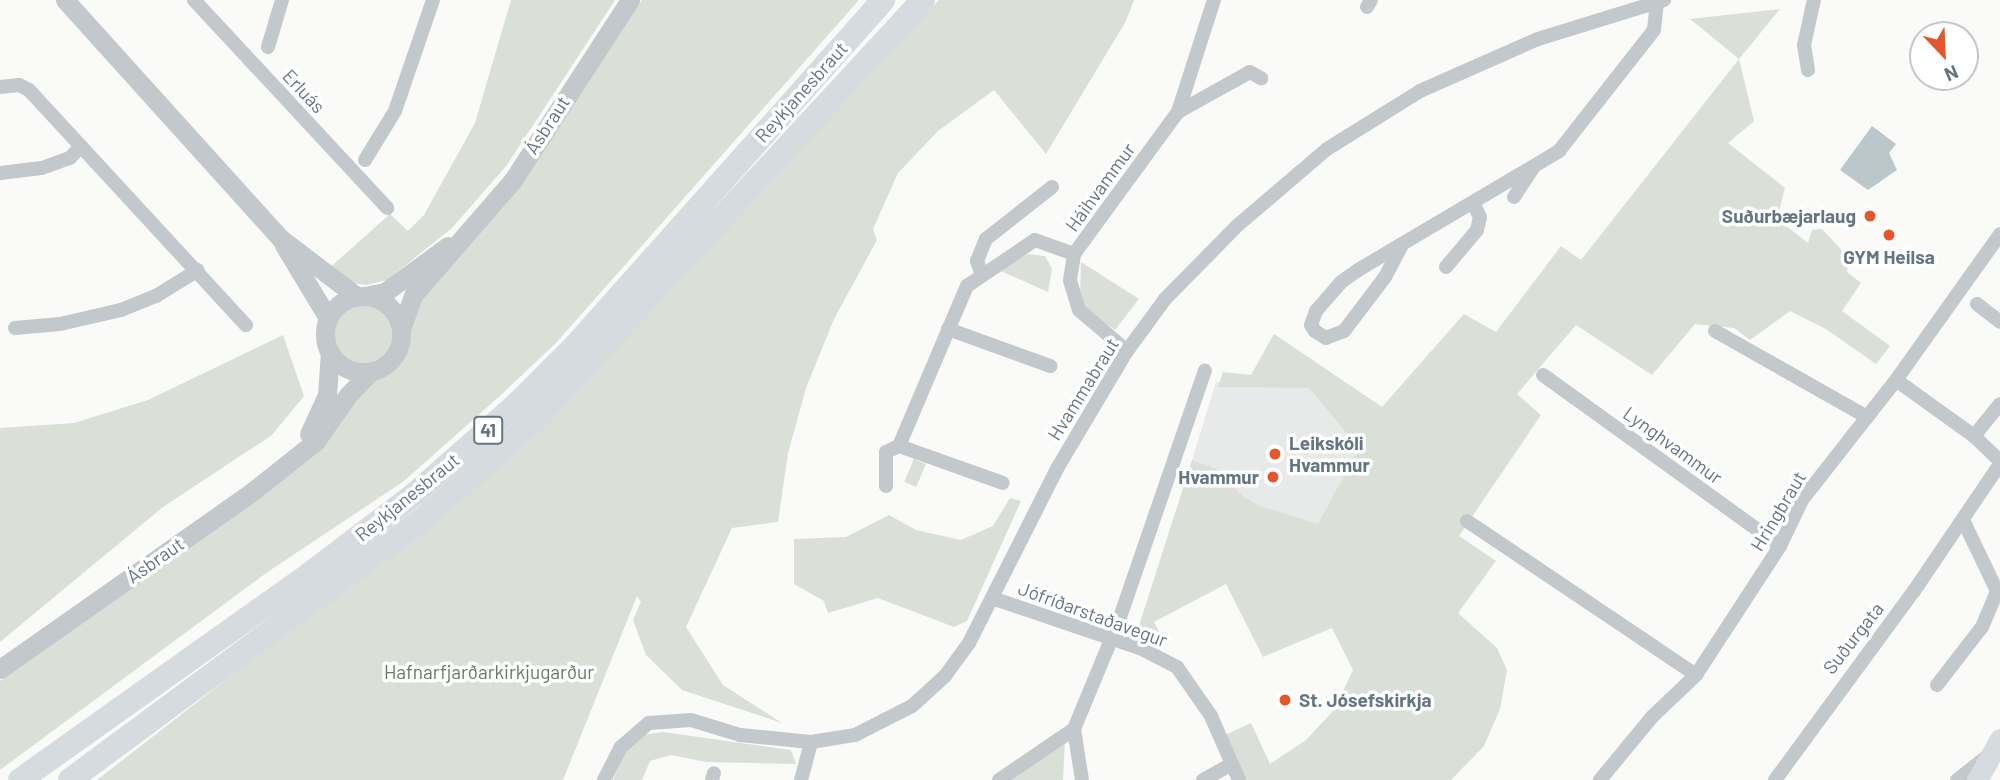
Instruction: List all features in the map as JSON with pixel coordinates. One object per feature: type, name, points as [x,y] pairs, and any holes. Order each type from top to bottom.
[{"type":"highway","name":"Reykjanesbraut","points":[[23,776],[311,573],[415,494],[516,405],[585,335],[883,0]]},
{"type":"highway","name":"Reykjanesbraut","points":[[70,780],[423,519],[521,432],[631,320],[923,0]]},
{"type":"main road","points":[[1977,780],[1997,750]]},
{"type":"main road","points":[[1987,780],[1997,750]]},
{"type":"street","points":[[65,0],[280,238],[328,318]]},
{"type":"street","name":"Erluás","points":[[194,0],[387,208]]},
{"type":"street","points":[[268,47],[282,0]]},
{"type":"street","points":[[365,160],[395,111],[433,0]]},
{"type":"street","name":"Ásbraut","points":[[401,329],[414,294],[455,243],[513,180],[630,0]]},
{"type":"street","name":"Háihvammur","points":[[1128,351],[1079,310],[1070,280],[1074,254],[1178,112],[1214,0]]},
{"type":"street","points":[[1402,245],[1385,277],[1344,331],[1326,338],[1315,331],[1312,318],[1329,293],[1402,245],[1559,151],[1584,124],[1654,30],[1659,0]]},
{"type":"street","name":"Hvammabraut","points":[[604,780],[626,741],[649,723],[691,720],[750,736],[811,742],[862,732],[912,705],[959,658],[1058,467],[1128,351],[1194,267],[1276,190],[1352,132],[1420,91],[1485,61],[1589,20],[1659,0]]},
{"type":"street","points":[[1808,70],[1804,45],[1814,0]]},
{"type":"street","name":"Háihvammur","points":[[1178,112],[1250,72],[1261,78]]},
{"type":"street","points":[[0,87],[19,85],[29,90],[246,325]]},
{"type":"street","points":[[0,173],[42,168],[70,158],[81,146]]},
{"type":"street","points":[[1514,197],[1536,164]]},
{"type":"street","points":[[982,275],[977,261],[986,239],[1052,187]]},
{"type":"street","points":[[1446,267],[1477,230],[1480,217],[1473,203]]},
{"type":"street","name":"Hringbraut","points":[[1600,780],[1652,717],[1696,675],[1780,546],[1802,500],[1896,380],[2000,234]]},
{"type":"street","points":[[280,238],[360,296],[389,306],[401,329],[391,360],[370,371],[344,367],[330,352],[325,331],[328,318],[339,305],[360,296]]},
{"type":"street","points":[[886,486],[886,452],[899,446],[967,286],[1035,240],[1074,254]]},
{"type":"street","name":"Ásbraut","points":[[360,296],[385,292],[436,252],[455,243]]},
{"type":"street","name":"Hringbraut","points":[[1985,258],[2000,251]]},
{"type":"street","points":[[15,328],[60,324],[121,310],[156,296],[198,271]]},
{"type":"street","points":[[1977,304],[2000,322]]},
{"type":"street","points":[[948,329],[1050,366]]},
{"type":"street","points":[[1715,331],[1867,417]]},
{"type":"street","name":"Ásbraut","points":[[306,446],[327,395],[330,352]]},
{"type":"street","name":"Ásbraut","points":[[0,669],[253,491],[326,430],[348,395],[370,371]]},
{"type":"street","points":[[1082,780],[1074,729],[1112,639],[1205,371]]},
{"type":"street","name":"Lynghvammur","points":[[1543,375],[1780,546]]},
{"type":"street","name":"Suðurgata","points":[[1775,780],[1963,520],[2000,463],[1974,436],[1896,380]]},
{"type":"street","points":[[1974,436],[2000,404]]},
{"type":"street","points":[[899,446],[1003,483]]},
{"type":"street","points":[[1467,520],[1696,675]]},
{"type":"street","points":[[1937,685],[1982,626],[1997,591],[1963,520]]},
{"type":"street","name":"Jófríðarstaðavegur","points":[[992,598],[1112,639],[1177,667],[1210,716],[1239,780]]},
{"type":"street","points":[[999,780],[1074,729]]},
{"type":"street","points":[[801,780],[811,742]]},
{"type":"street","points":[[1957,780],[1997,750]]},
{"type":"street","points":[[1203,780],[1232,764]]},
{"type":"shaded area","points":[[1872,126],[1896,144],[1889,153],[1897,170],[1868,190],[1840,170]]},
{"type":"shaded area","name":"Leikskóli Hvammur","points":[[1216,382],[1309,388],[1359,448],[1318,525],[1260,506],[1243,496],[1217,469],[1192,460]]},
{"type":"green space","points":[[511,0],[615,0],[507,165],[452,228],[387,280],[367,285],[341,282],[326,271],[390,214],[408,231],[424,215],[475,123]]},
{"type":"green space","points":[[642,0],[859,0],[556,343],[502,394],[404,481],[269,571],[0,770],[0,681],[285,473],[386,369],[422,302],[424,287]]},
{"type":"green space","name":"Hafnarfjarðarkirkjugarður","points":[[939,0],[1134,0],[1126,21],[1046,154],[994,90],[938,131],[898,173],[873,229],[877,240],[834,319],[806,388],[788,453],[778,522],[732,528],[686,627],[723,685],[782,723],[682,690],[646,655],[633,620],[641,602],[637,596],[563,780],[97,780],[444,510],[557,409]]},
{"type":"green space","points":[[1780,9],[1739,59],[1690,19]]},
{"type":"green space","points":[[1739,59],[1754,121],[1728,143],[1785,188],[1777,219],[1808,243],[1812,230],[1822,229],[1849,258],[1847,272],[1861,283],[1842,311],[1890,346],[1876,364],[1826,329],[1790,311],[1750,340],[1734,328],[1695,324],[1652,375],[1576,325],[1517,394],[1541,415],[1459,536],[1496,561],[1458,613],[1497,648],[1507,670],[1500,709],[1484,746],[1451,780],[1245,780],[1225,735],[1251,723],[1270,764],[1306,740],[1334,710],[1353,670],[1332,628],[1263,657],[1226,584],[1154,622],[1166,645],[1137,632],[1192,460],[1217,469],[1243,496],[1260,506],[1318,524],[1359,448],[1309,388],[1218,387],[1223,372],[1251,375],[1274,334],[1382,407],[1464,314],[1496,332],[1561,246],[1581,260]]},
{"type":"green space","points":[[1028,254],[1045,256],[1052,269],[1048,292],[996,269]]},
{"type":"green space","points":[[1081,262],[1139,299],[1115,330],[1090,313],[1080,298]]},
{"type":"green space","points":[[363,305],[374,307],[387,318],[392,334],[390,345],[379,358],[363,363],[352,361],[339,350],[334,334],[336,323],[347,310]]},
{"type":"green space","points":[[283,335],[304,396],[272,435],[163,507],[0,642],[0,428],[74,423],[148,400]]},
{"type":"green space","points":[[914,459],[926,464],[916,487],[904,482]]},
{"type":"green space","points":[[1010,498],[1021,501],[967,621],[954,627],[878,598],[828,613],[824,601],[794,584],[794,539],[846,537],[889,515],[916,530],[961,540],[993,526]]},
{"type":"green space","points":[[663,732],[791,750],[796,764],[706,762],[671,755],[650,761],[642,780],[613,780],[626,750],[643,735]]},
{"type":"green space","points":[[1065,740],[1063,780],[1009,780]]},
{"type":"place","name":"Suðurbæjarlaug","points":[[1870,216]]},
{"type":"place","name":"GYM Heilsa","points":[[1889,235]]},
{"type":"place","name":"Leikskóli Hvammur","points":[[1275,454]]},
{"type":"place","name":"Hvammur","points":[[1273,477]]},
{"type":"place","name":"St. Jósefskirkja","points":[[1285,700]]}]
